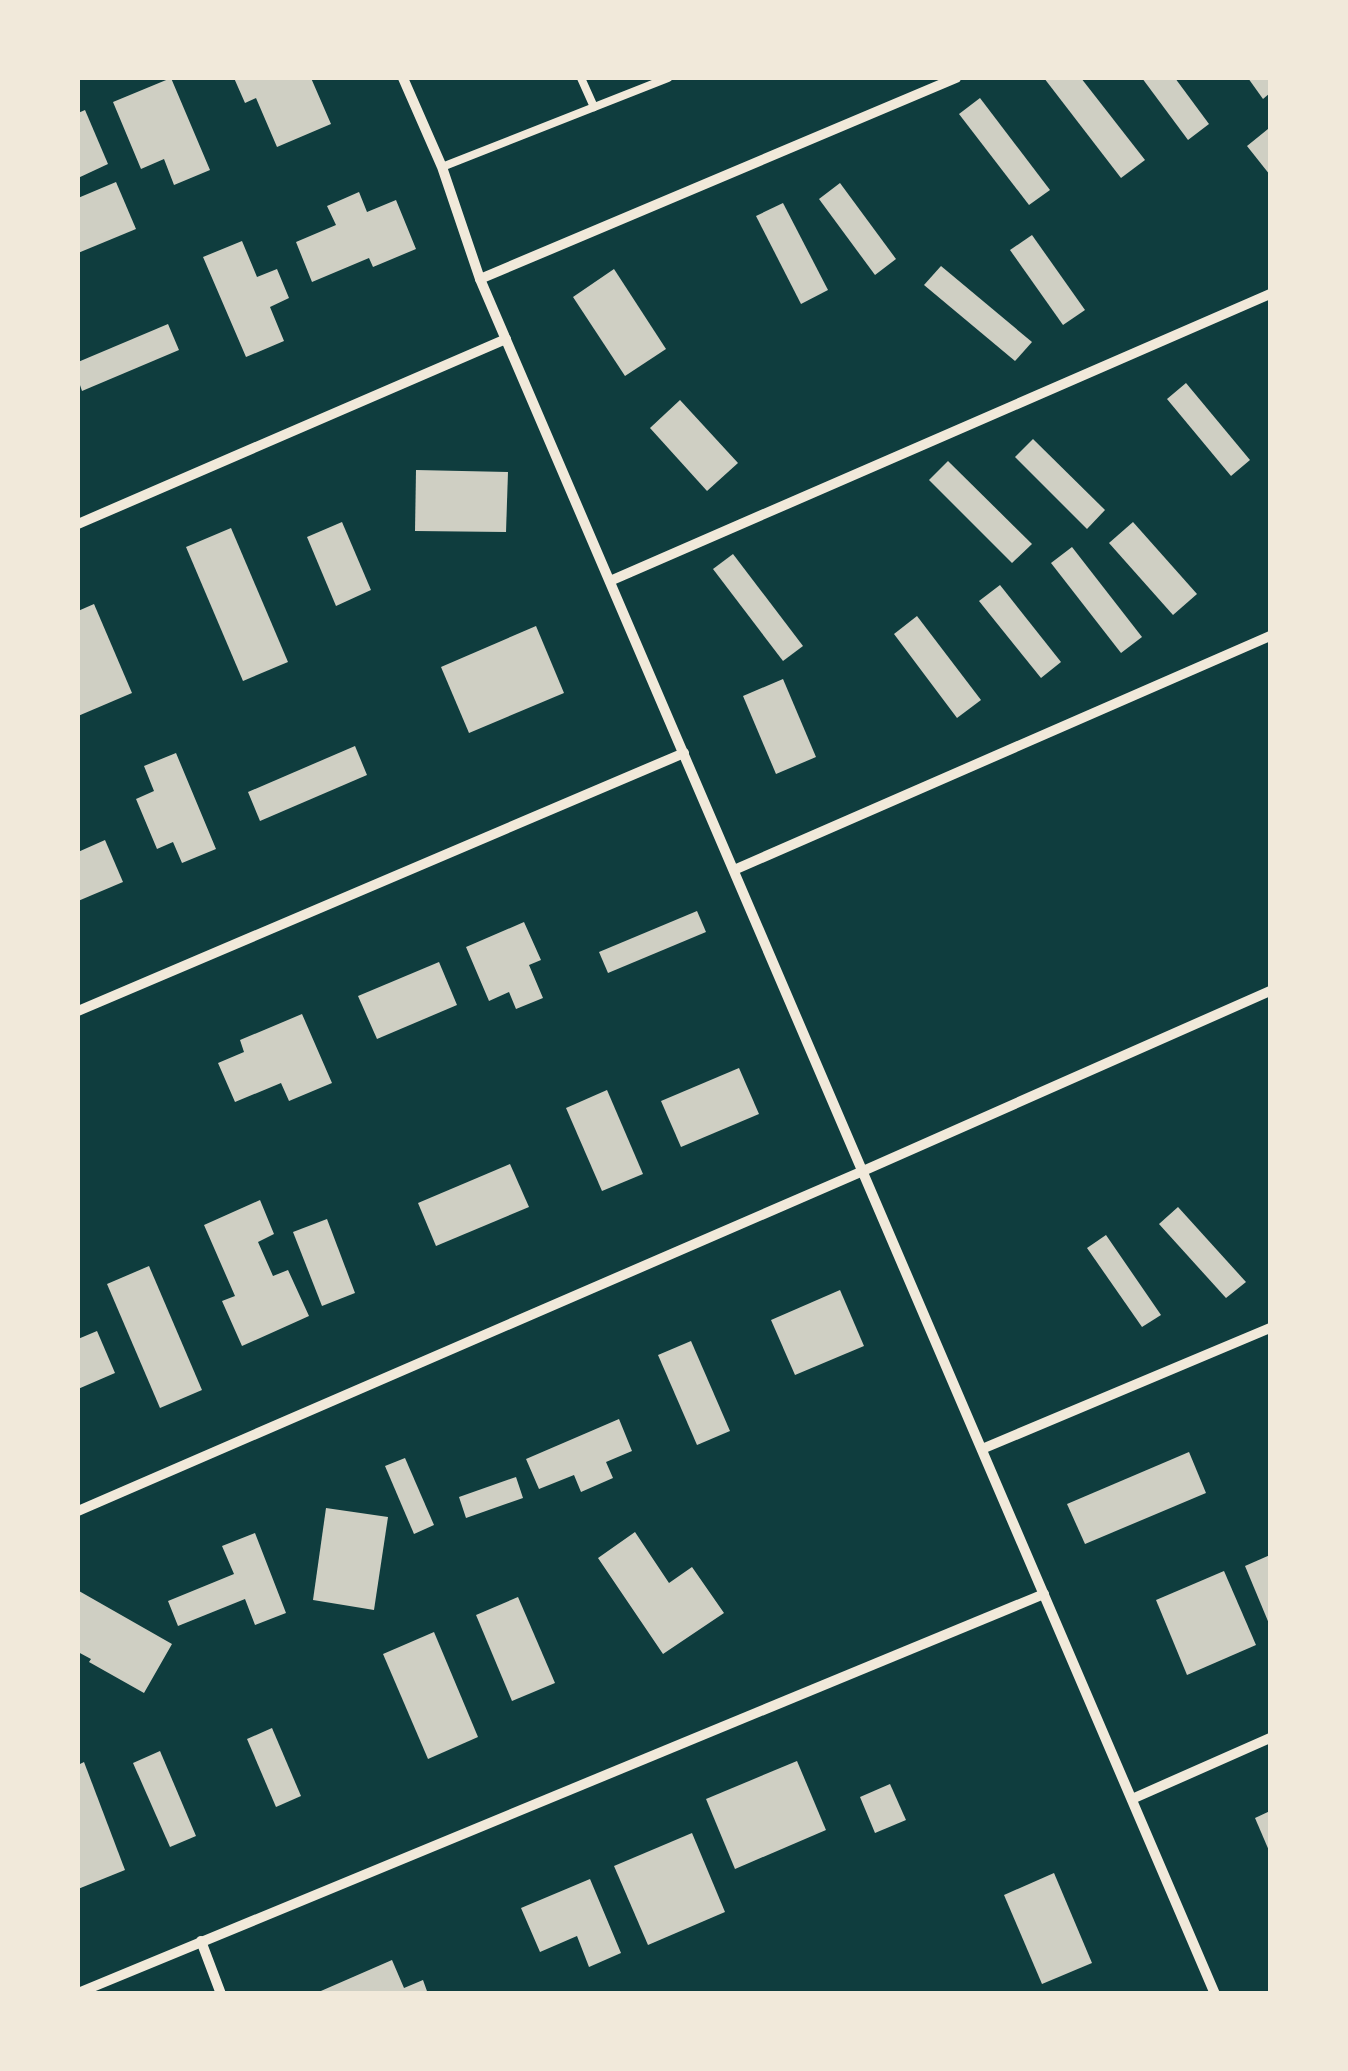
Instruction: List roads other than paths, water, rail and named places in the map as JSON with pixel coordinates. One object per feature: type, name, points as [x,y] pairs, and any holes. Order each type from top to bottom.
[{"type":"street","points":[[403,78],[442,166],[480,279],[1215,1994]]},
{"type":"street","points":[[480,279],[956,78]]},
{"type":"street","points":[[610,580],[1270,294]]},
{"type":"street","points":[[78,524],[506,338]]},
{"type":"street","points":[[734,870],[1270,636]]},
{"type":"street","points":[[78,1011],[684,753]]},
{"type":"street","points":[[78,1510],[863,1171],[1270,990]]},
{"type":"street","points":[[982,1449],[1270,1328]]},
{"type":"street","points":[[78,1993],[1044,1594]]},
{"type":"street","points":[[1132,1799],[1270,1738]]},
{"type":"street","points":[[201,1940],[221,1994]]},
{"type":"lane","points":[[581,78],[594,107]]},
{"type":"lane","points":[[442,166],[668,78]]}]
